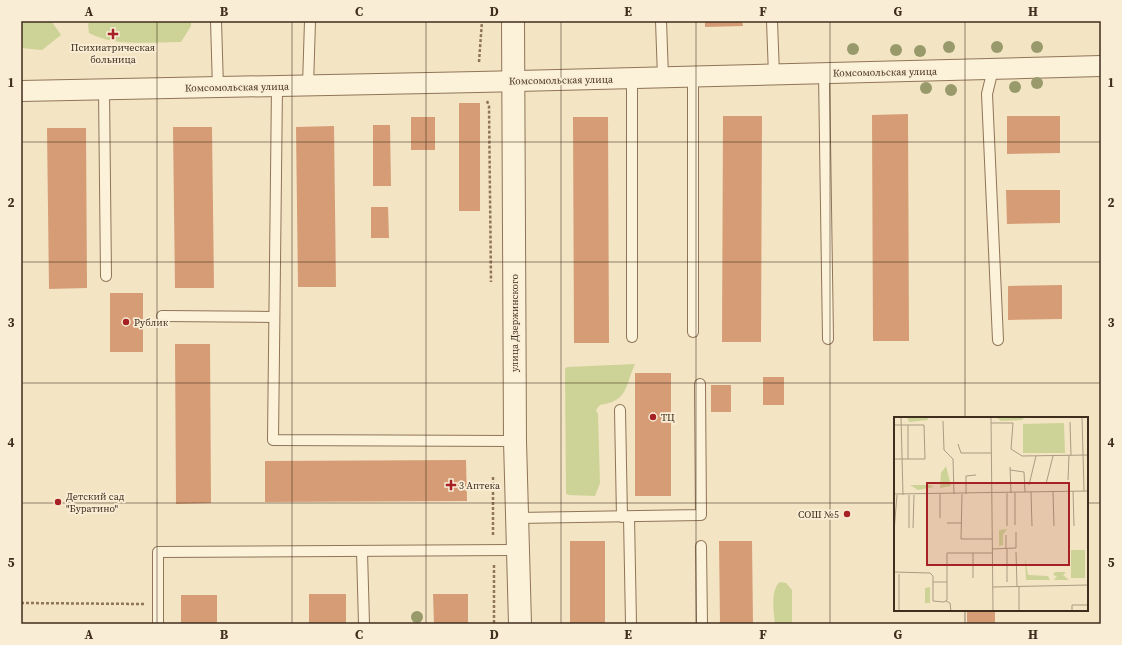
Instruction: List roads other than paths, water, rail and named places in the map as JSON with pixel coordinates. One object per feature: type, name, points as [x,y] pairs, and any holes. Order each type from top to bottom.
[{"type":"street","name":"улица Дзержинского","points":[[513,21],[515,441],[520,624]]},
{"type":"street","name":"Комсомольская улица","points":[[21,91],[308,86],[1101,66]]},
{"type":"lane","points":[[216,21],[218,88]]},
{"type":"lane","points":[[308,86],[310,21]]},
{"type":"lane","points":[[661,21],[663,77]]},
{"type":"lane","points":[[772,21],[774,75]]},
{"type":"lane","points":[[993,69],[987,94],[998,340]]},
{"type":"lane","points":[[824,74],[828,339]]},
{"type":"lane","points":[[693,77],[693,332]]},
{"type":"lane","points":[[632,78],[632,337]]},
{"type":"lane","points":[[277,86],[273,440],[515,441]]},
{"type":"lane","points":[[104,90],[106,276]]},
{"type":"lane","points":[[162,316],[274,317]]},
{"type":"lane","points":[[517,518],[701,515],[700,384]]},
{"type":"lane","points":[[620,410],[631,624]]},
{"type":"lane","points":[[701,546],[702,624]]},
{"type":"lane","points":[[158,624],[158,552],[518,550]]},
{"type":"lane","points":[[362,551],[364,624]]},
{"type":"place","name":"Психиатрическая больница","points":[[113,34]]},
{"type":"place","name":"Рублик","points":[[126,322]]},
{"type":"place","name":"ТЦ","points":[[653,417]]},
{"type":"place","name":"3 Аптека","points":[[451,485]]},
{"type":"place","name":"Детский сад \"Буратино\"","points":[[58,502]]},
{"type":"place","name":"СОШ №5","points":[[847,514]]}]
